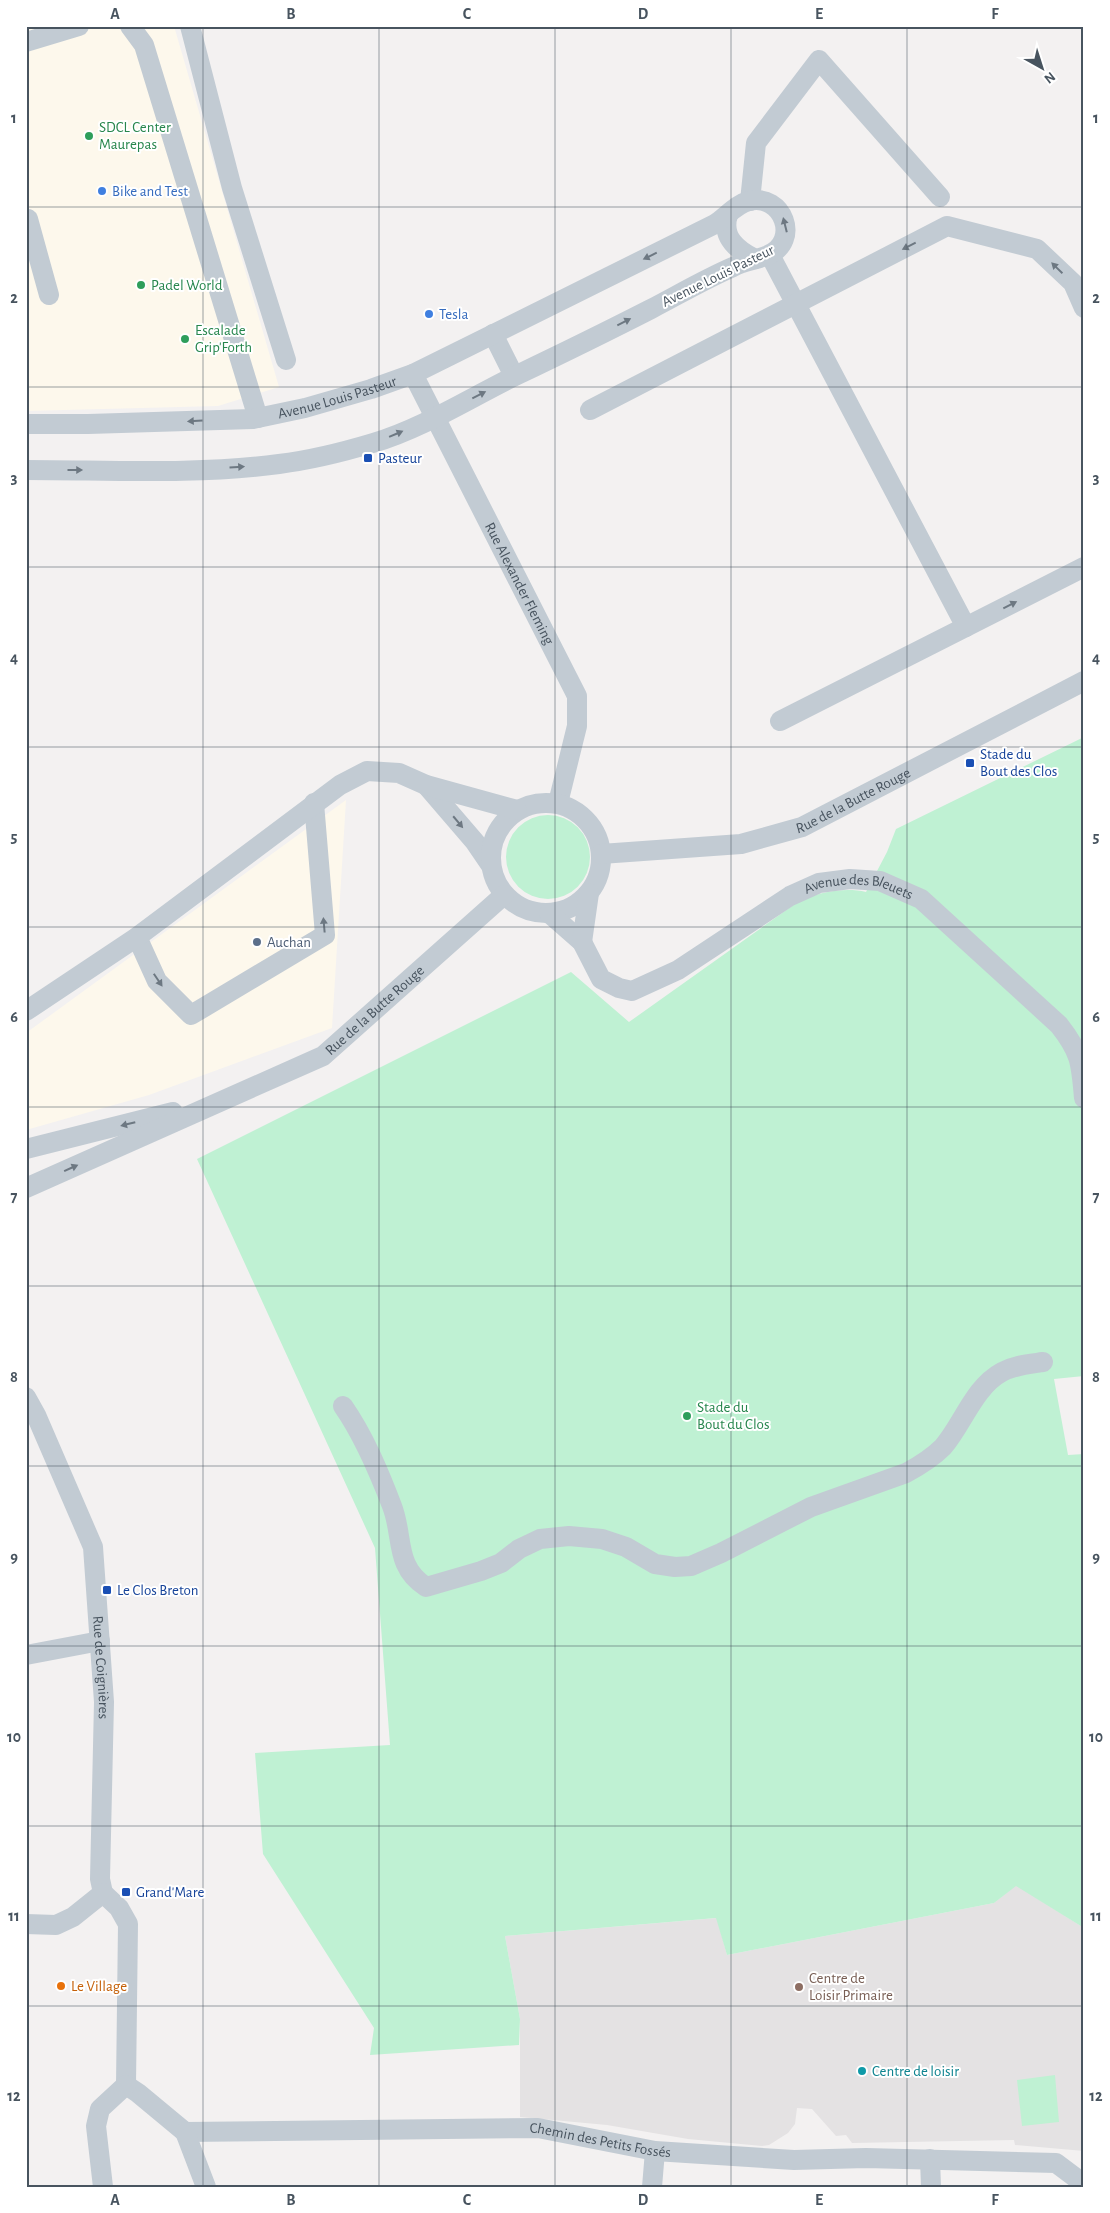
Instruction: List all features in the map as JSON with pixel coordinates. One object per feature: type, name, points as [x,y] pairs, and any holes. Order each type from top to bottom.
[{"type":"street","points":[[26,42],[79,26]]},
{"type":"street","points":[[130,26],[144,45],[258,418]]},
{"type":"street","points":[[190,26],[232,188],[286,360]]},
{"type":"street","points":[[750,201],[756,143],[820,60],[940,197]]},
{"type":"street","name":"Avenue Louis Pasteur","points":[[26,424],[188,422],[258,418],[305,408],[371,389],[413,374],[715,224],[739,205],[750,201],[771,204],[780,212],[785,221],[787,234],[781,246],[762,257],[735,266],[560,356],[514,376],[435,417],[376,442],[326,455],[279,464],[196,470],[26,470]]},
{"type":"street","points":[[728,215],[726,224],[727,236],[739,251],[762,257],[795,303],[966,628]]},
{"type":"street","points":[[28,219],[49,295]]},
{"type":"street","points":[[590,410],[947,226],[1037,249],[1073,284],[1084,308]]},
{"type":"street","points":[[493,334],[514,376]]},
{"type":"street","name":"Rue Alexander Fleming","points":[[413,374],[577,696],[578,726],[558,803]]},
{"type":"street","points":[[780,721],[1084,568]]},
{"type":"street","name":"Rue de la Butte Rouge","points":[[601,854],[741,844],[802,827],[1084,681]]},
{"type":"street","points":[[26,1011],[137,937],[314,803],[340,785],[367,771],[399,773],[426,785],[517,810]]},
{"type":"street","points":[[426,785],[475,842],[490,864],[495,881],[504,895],[517,906],[532,912],[549,914],[565,910],[589,894]]},
{"type":"street","points":[[490,864],[491,847],[497,831],[506,819],[517,810],[544,802],[558,803],[575,810],[588,822],[598,836],[601,854],[598,875],[589,894],[582,942]]},
{"type":"street","points":[[137,937],[157,981],[191,1015],[325,935],[314,803]]},
{"type":"street","name":"Avenue des Bleuets","points":[[549,914],[582,942],[601,979],[619,988],[632,990],[678,970],[790,896],[819,883],[850,879],[880,881],[921,899],[1059,1025],[1074,1044],[1081,1066],[1084,1098]]},
{"type":"street","name":"Rue de la Butte Rouge","points":[[26,1188],[322,1056],[504,895]]},
{"type":"street","name":"Rue de la Butte Rouge","points":[[26,1149],[226,1099]]},
{"type":"street","points":[[343,1406],[357,1427],[393,1508],[403,1561],[416,1581],[426,1588],[501,1563],[519,1548],[540,1539],[569,1536],[610,1542],[626,1547],[655,1564],[675,1567],[691,1566],[722,1553],[811,1507],[906,1474],[920,1466],[943,1446],[986,1385],[1000,1373],[1016,1366],[1043,1362]]},
{"type":"street","name":"Rue de Coignières","points":[[26,1397],[36,1415],[93,1547],[104,1702],[100,1879],[104,1893]]},
{"type":"street","points":[[26,1656],[100,1641]]},
{"type":"street","points":[[26,1924],[56,1925],[73,1917],[104,1893],[119,1908],[128,1924],[126,2086],[100,2109],[96,2126],[103,2187]]},
{"type":"street","points":[[126,2086],[138,2092],[185,2132],[206,2187]]},
{"type":"street","name":"Chemin des Petits Fossés","points":[[185,2132],[538,2128],[655,2150],[794,2160],[930,2159],[1056,2163],[1084,2184]]},
{"type":"street","points":[[652,2187],[655,2150]]},
{"type":"street","points":[[930,2159],[931,2187]]},
{"type":"shaded area","points":[[26,26],[174,26],[279,387],[218,406],[26,411]]},
{"type":"shaded area","points":[[346,800],[332,1028],[149,1095],[26,1130],[26,1033]]},
{"type":"shaded area","name":"Centre de Loisir Primaire","points":[[1016,1885],[1084,1928],[1084,2151],[1015,2145],[1014,2140],[852,2143],[846,2135],[836,2136],[812,2109],[797,2108],[795,2124],[788,2133],[769,2145],[762,2146],[688,2139],[607,2125],[520,2117],[520,2019],[505,1936],[717,1918],[727,1955],[994,1903]]},
{"type":"green space","name":"Stade du Bout du Clos","points":[[1084,737],[1084,1376],[1054,1379],[1068,1455],[1084,1454],[1084,1928],[1016,1886],[994,1903],[727,1955],[716,1918],[505,1936],[520,2019],[519,2045],[370,2055],[374,2028],[263,1854],[255,1753],[390,1745],[375,1548],[197,1159],[571,972],[629,1022],[799,901],[832,891],[866,892],[887,852],[896,829]]},
{"type":"green space","points":[[548,815],[571,822],[583,834],[590,857],[583,880],[571,892],[548,899],[525,892],[513,880],[506,857],[513,834],[525,822]]},
{"type":"green space","points":[[1055,2075],[1059,2122],[1022,2126],[1017,2080]]},
{"type":"place","name":"SDCL Center Maurepas","points":[[89,136]]},
{"type":"place","name":"Bike and Test","points":[[102,191]]},
{"type":"place","name":"Padel World","points":[[141,285]]},
{"type":"place","name":"Tesla","points":[[429,314]]},
{"type":"place","name":"Escalade Grip'Forth","points":[[185,339]]},
{"type":"place","name":"Pasteur","points":[[368,458]]},
{"type":"place","name":"Stade du Bout des Clos","points":[[970,763]]},
{"type":"place","name":"Auchan","points":[[257,942]]},
{"type":"place","name":"Stade du Bout du Clos","points":[[687,1416]]},
{"type":"place","name":"Le Clos Breton","points":[[107,1590]]},
{"type":"place","name":"Grand'Mare","points":[[126,1892]]},
{"type":"place","name":"Le Village","points":[[61,1986]]},
{"type":"place","name":"Centre de Loisir Primaire","points":[[799,1987]]},
{"type":"place","name":"Centre de loisir","points":[[862,2071]]}]
